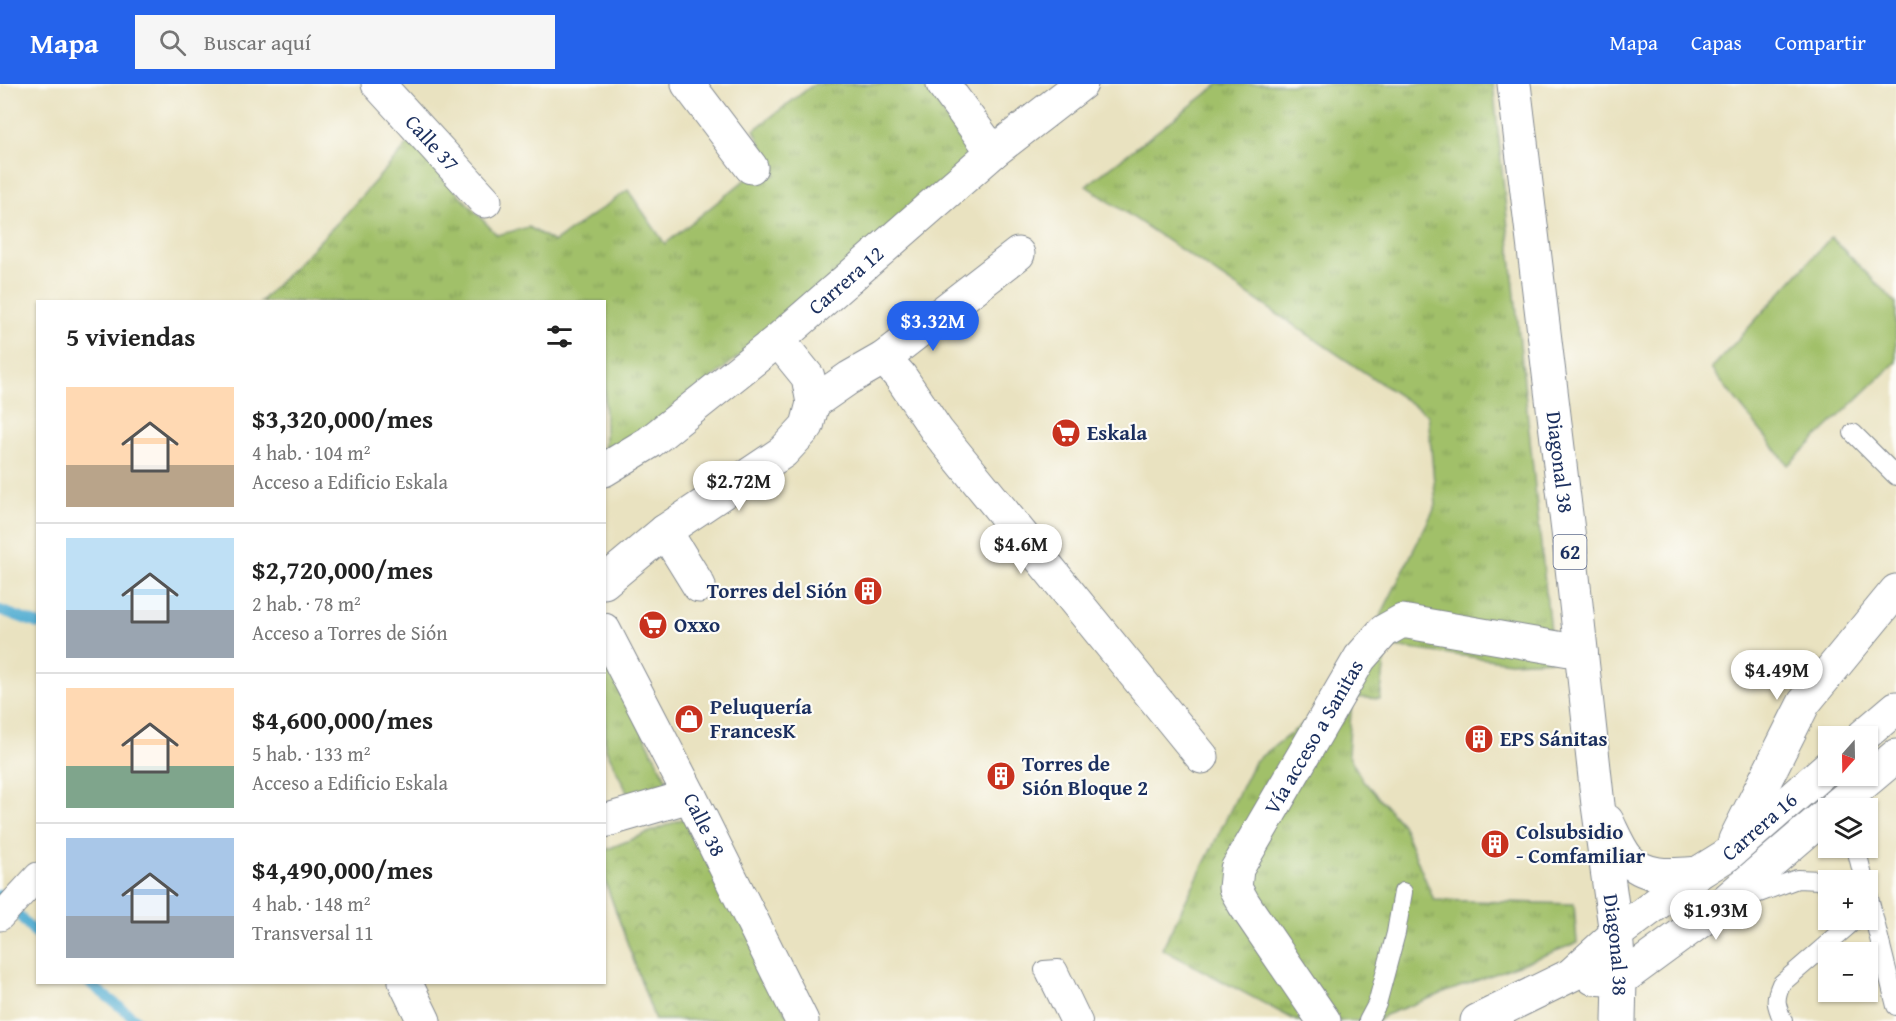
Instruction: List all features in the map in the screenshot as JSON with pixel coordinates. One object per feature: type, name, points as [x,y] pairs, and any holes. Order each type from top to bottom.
[{"type":"street","name":"Calle 37","points":[[378,84],[485,201]]},
{"type":"street","points":[[688,84],[751,166]]},
{"type":"street","points":[[943,84],[993,152]]},
{"type":"street","name":"Carrera 12","points":[[606,469],[650,442],[782,345],[993,152],[1081,84]]},
{"type":"street","name":"Diagonal 38","points":[[1514,84],[1598,805],[1616,934],[1620,980],[1620,1021]]},
{"type":"street","points":[[811,390],[849,378],[884,358],[1018,254]]},
{"type":"street","points":[[606,580],[665,531],[783,452],[807,426],[811,390],[782,345]]},
{"type":"street","points":[[884,358],[900,376],[937,431],[1202,757]]},
{"type":"street","points":[[665,531],[699,586]]},
{"type":"street","points":[[1727,855],[1804,703],[1896,591]]},
{"type":"street","name":"Vía acceso a Sanitas","points":[[1324,1021],[1235,888],[1237,869],[1360,658],[1384,631],[1402,621],[1581,652]]},
{"type":"street","name":"Calle 38","points":[[606,634],[802,1021]]},
{"type":"street","points":[[1875,726],[1896,708]]},
{"type":"street","points":[[1846,798],[1896,756]]},
{"type":"street","name":"Carrera 16","points":[[1477,1021],[1570,975],[1616,934],[1698,873],[1727,855],[1818,776]]},
{"type":"street","points":[[606,820],[690,796]]},
{"type":"street","points":[[1598,805],[1628,859],[1643,871],[1667,875],[1698,873]]},
{"type":"street","points":[[1570,975],[1620,980],[1714,911],[1818,822]]},
{"type":"street","points":[[0,917],[36,878]]},
{"type":"street","points":[[406,984],[424,1021]]},
{"type":"lane","points":[[1853,433],[1896,476]]},
{"type":"lane","points":[[1714,911],[1797,879],[1818,880]]},
{"type":"lane","points":[[1368,1021],[1377,1004],[1396,933],[1403,892]]},
{"type":"lane","points":[[1783,1021],[1777,1006],[1776,994],[1782,984],[1844,930]]},
{"type":"lane","points":[[1876,930],[1896,1006]]},
{"type":"lane","points":[[1069,1021],[1044,970],[1058,969],[1083,1021]]},
{"type":"green space","points":[[814,84],[926,84],[973,162],[606,466],[606,300],[262,300],[341,219],[410,142],[497,235],[529,227],[554,242],[628,190],[665,244],[746,179],[776,175],[754,130]]},
{"type":"green space","points":[[1219,84],[1493,84],[1553,660],[1510,662],[1387,646],[1380,699],[1352,697],[1348,754],[1362,779],[1402,824],[1434,900],[1574,904],[1577,943],[1385,1015],[1378,1021],[1297,1021],[1162,949],[1254,762],[1367,674],[1374,629],[1436,505],[1428,415],[1086,186]]},
{"type":"green space","points":[[1831,237],[1896,303],[1896,362],[1788,465],[1711,369]]},
{"type":"green space","points":[[606,659],[668,783],[631,800],[606,749]]},
{"type":"green space","points":[[692,815],[790,1021],[655,1020],[606,884],[606,850]]},
{"type":"waterway","points":[[0,610],[36,623]]},
{"type":"waterway","points":[[0,895],[36,934]]},
{"type":"waterway","points":[[91,984],[138,1021]]},
{"type":"place","name":"Eskala","points":[[1066,433]]},
{"type":"place","name":"Torres del Sión","points":[[868,591]]},
{"type":"place","name":"Oxxo","points":[[653,625]]},
{"type":"place","name":"Peluquería FrancesK","points":[[689,719]]},
{"type":"place","name":"EPS Sánitas","points":[[1479,739]]},
{"type":"place","name":"Torres de Sión Bloque 2","points":[[1001,776]]},
{"type":"place","name":"Colsubsidio - Comfamiliar","points":[[1495,844]]}]
